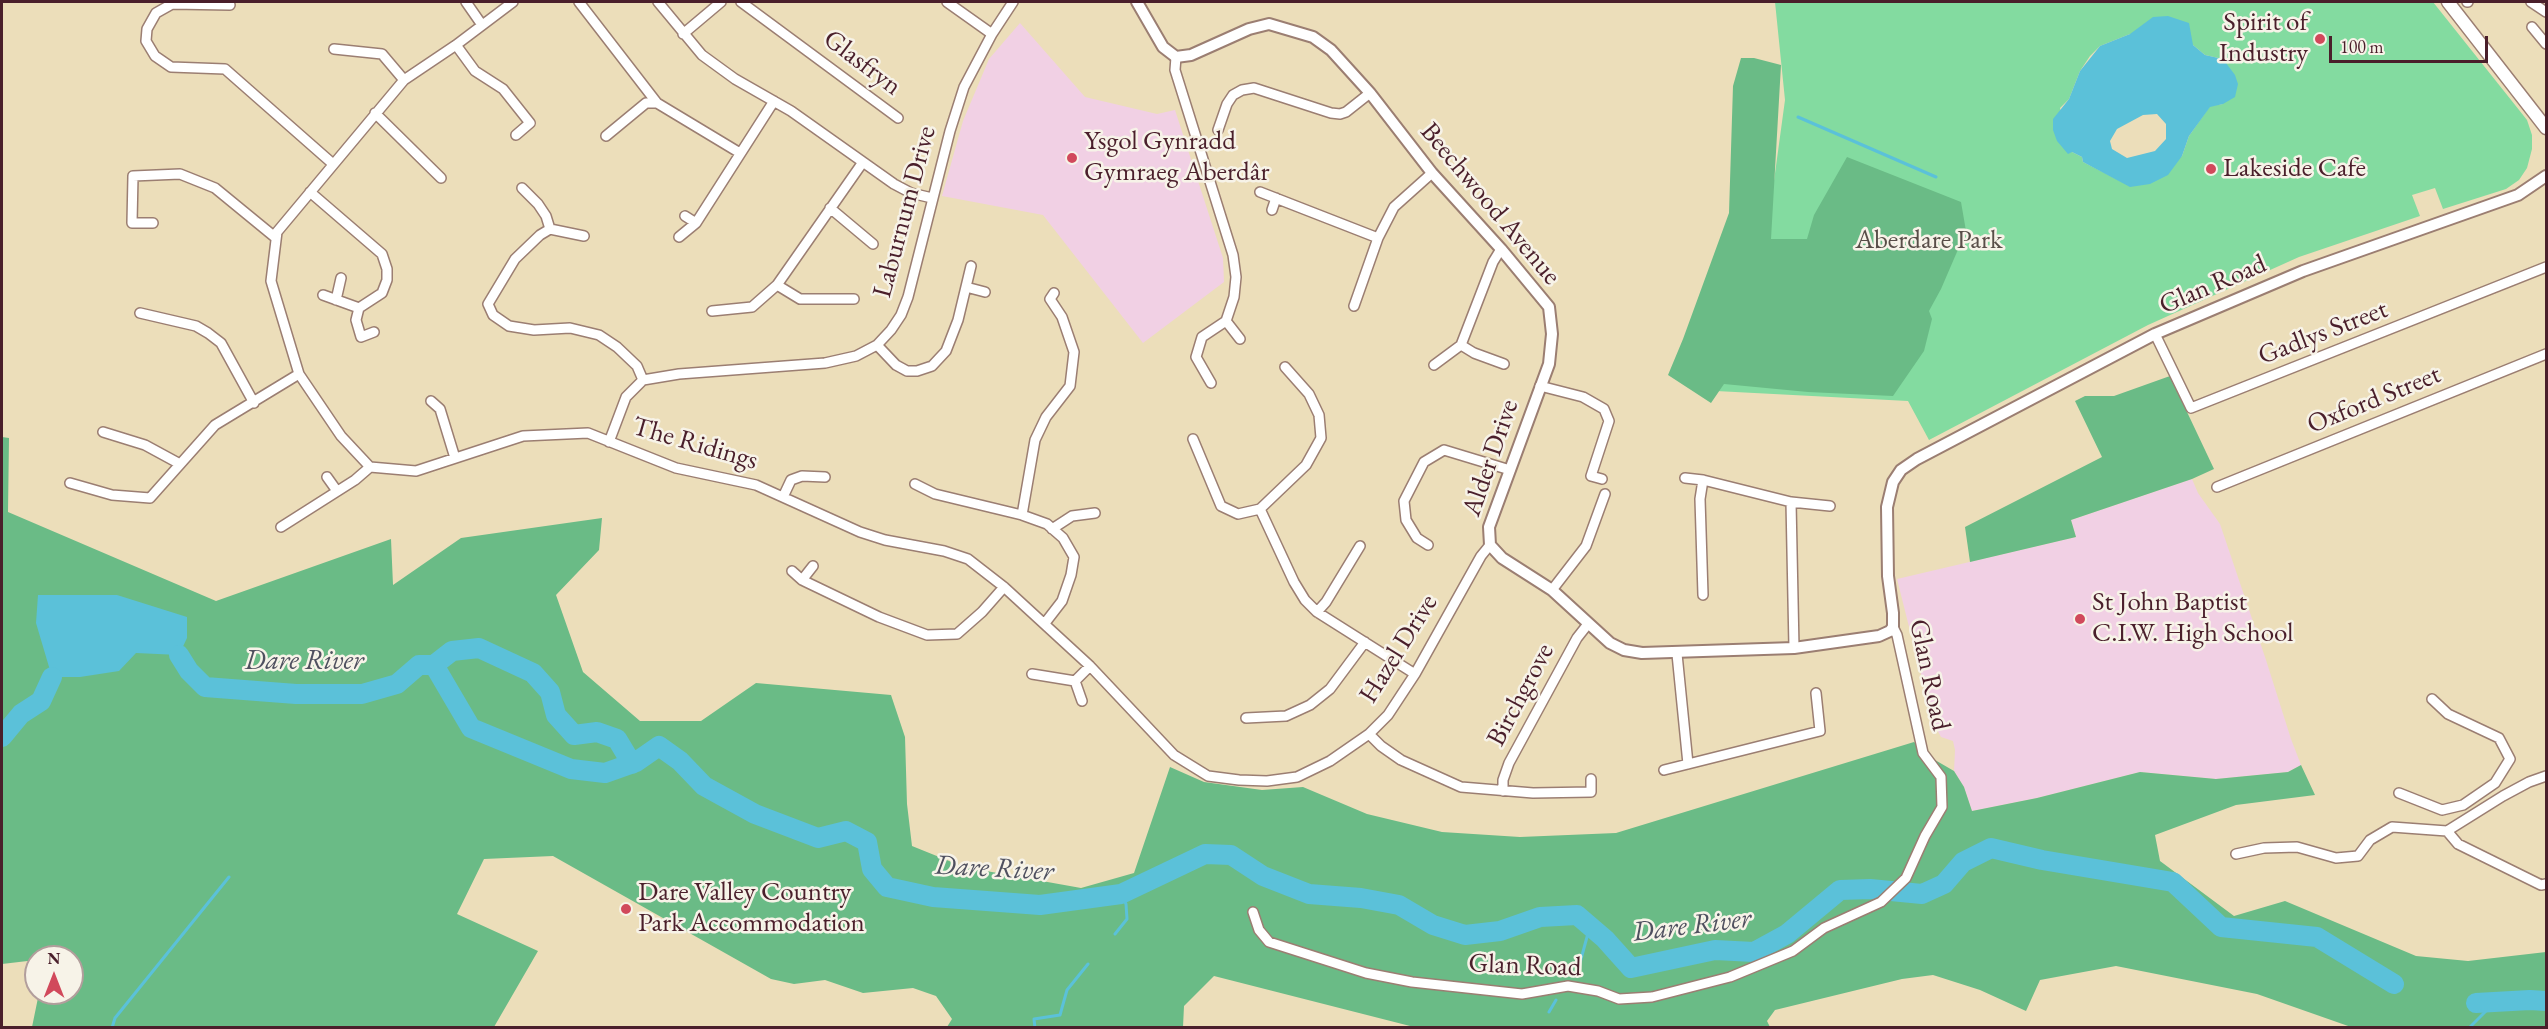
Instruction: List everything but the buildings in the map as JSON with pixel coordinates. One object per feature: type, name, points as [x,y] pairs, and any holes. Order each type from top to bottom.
[{"type":"main road","points":[[2448,2],[2547,128]]},
{"type":"street","points":[[466,2],[482,25]]},
{"type":"street","points":[[281,527],[337,492],[370,467],[341,436],[299,374],[271,281],[277,232],[404,80],[513,2]]},
{"type":"street","points":[[658,2],[702,55],[792,111],[894,184],[911,193],[932,198]]},
{"type":"street","points":[[683,34],[721,2]]},
{"type":"street","name":"Glasfryn","points":[[741,2],[898,118]]},
{"type":"street","points":[[947,2],[992,34]]},
{"type":"street","name":"Laburnum Drive","points":[[643,380],[679,374],[825,363],[856,356],[877,345],[901,315],[908,297],[932,198],[964,87],[992,34],[1013,2]]},
{"type":"street","points":[[1137,2],[1163,47],[1176,57],[1175,70],[1233,255],[1236,277],[1234,297],[1226,321],[1202,337],[1196,357],[1211,383]]},
{"type":"street","points":[[2531,2],[2547,12]]},
{"type":"street","points":[[571,12],[580,3],[657,103],[740,153]]},
{"type":"street","points":[[230,5],[172,4],[156,13],[147,28],[146,41],[155,56],[171,67],[225,69],[333,164]]},
{"type":"street","name":"Beechwood Avenue","points":[[1176,57],[1191,55],[1249,29],[1269,24],[1313,37],[1331,50],[1370,93],[1432,173],[1501,249],[1549,307],[1552,334],[1549,364],[1540,386]]},
{"type":"street","points":[[2532,27],[2547,44]]},
{"type":"street","points":[[456,45],[475,71],[503,89],[530,123],[516,135]]},
{"type":"street","points":[[334,49],[382,54],[404,80]]},
{"type":"street","points":[[1218,130],[1233,95],[1242,90],[1254,88],[1268,91],[1340,114],[1346,112],[1370,93]]},
{"type":"street","points":[[679,237],[696,223],[774,101]]},
{"type":"street","points":[[606,136],[646,103],[657,103]]},
{"type":"street","points":[[375,113],[441,178]]},
{"type":"street","points":[[1212,114],[1222,118]]},
{"type":"street","points":[[712,311],[752,307],[777,285],[863,162]]},
{"type":"street","points":[[1354,306],[1378,238],[1394,207],[1432,173]]},
{"type":"street","points":[[153,223],[132,222],[133,176],[180,174],[214,188],[276,238]]},
{"type":"street","name":"Glan Road","points":[[1253,912],[1259,930],[1269,942],[1366,973],[1412,982],[1522,994],[1568,986],[1598,991],[1619,999],[1652,997],[1730,977],[1793,951],[1824,928],[1881,902],[1906,878],[1925,836],[1942,807],[1941,777],[1923,753],[1897,635],[1893,627],[1887,507],[1893,482],[1901,470],[1917,459],[2155,334],[2303,271],[2518,195],[2547,176]]},
{"type":"street","points":[[522,188],[546,216],[550,229]]},
{"type":"street","points":[[310,192],[382,254],[387,269],[387,280],[382,293],[359,308],[356,320],[361,337]]},
{"type":"street","points":[[1260,192],[1378,238]]},
{"type":"street","points":[[1272,210],[1276,198]]},
{"type":"street","points":[[830,208],[873,244]]},
{"type":"street","points":[[685,216],[696,223]]},
{"type":"street","points":[[584,236],[550,229],[540,235],[515,258],[489,304],[493,315],[509,326],[534,330],[570,328],[599,335],[617,347],[637,366],[643,380],[626,397],[609,442]]},
{"type":"street","points":[[1434,364],[1461,345],[1493,261],[1501,249]]},
{"type":"street","points":[[877,345],[896,365],[907,370],[917,371],[933,366],[946,351],[971,266]]},
{"type":"street","name":"Gadlys Street","points":[[2155,334],[2191,408],[2546,269]]},
{"type":"street","points":[[336,300],[341,278]]},
{"type":"street","points":[[777,285],[800,299],[854,299]]},
{"type":"street","points":[[966,287],[986,292]]},
{"type":"street","points":[[1022,514],[1035,440],[1046,417],[1070,386],[1074,352],[1062,317],[1050,299],[1054,293]]},
{"type":"street","points":[[323,295],[359,308]]},
{"type":"street","points":[[140,313],[196,326],[214,338],[227,353],[254,403]]},
{"type":"street","points":[[1226,321],[1240,339]]},
{"type":"street","points":[[351,342],[375,332]]},
{"type":"street","points":[[1461,345],[1474,353],[1504,364]]},
{"type":"street","name":"Oxford Street","points":[[2217,487],[2547,354]]},
{"type":"street","points":[[1193,439],[1221,506],[1238,514],[1260,509],[1306,465],[1321,438],[1319,415],[1309,394],[1285,367]]},
{"type":"street","points":[[70,483],[112,495],[150,498],[214,425],[299,374]]},
{"type":"street","points":[[1540,386],[1583,397],[1605,409],[1609,421],[1591,476],[1602,479]]},
{"type":"street","name":"Alder Drive","points":[[1490,545],[1489,527],[1540,386]]},
{"type":"street","points":[[431,401],[440,409],[455,458]]},
{"type":"street","points":[[103,432],[145,445],[180,464]]},
{"type":"street","name":"The Ridings","points":[[370,467],[416,471],[523,436],[588,433],[676,468],[756,485],[860,532],[885,540],[944,550],[968,559],[1004,587],[1090,666]]},
{"type":"street","points":[[1428,545],[1417,538],[1406,520],[1404,501],[1424,462],[1444,450],[1510,470]]},
{"type":"street","points":[[783,497],[791,480],[802,476],[825,477]]},
{"type":"street","points":[[327,477],[337,492]]},
{"type":"street","points":[[1685,478],[1703,480],[1791,502],[1830,506]]},
{"type":"street","points":[[1703,480],[1700,499],[1703,595]]},
{"type":"street","points":[[915,484],[935,494],[1022,514],[1047,524],[1063,538],[1074,557],[1062,601],[1045,623]]},
{"type":"street","points":[[1552,590],[1586,546],[1605,494]]},
{"type":"street","points":[[1791,502],[1794,648]]},
{"type":"street","points":[[1260,509],[1294,582],[1305,600],[1317,612],[1415,674]]},
{"type":"street","points":[[1052,529],[1072,516],[1095,513]]},
{"type":"street","points":[[1490,545],[1502,558],[1552,590],[1610,643],[1624,650],[1677,654],[1794,648],[1879,636],[1893,627]]},
{"type":"street","name":"Hazel Drive","points":[[1090,666],[1174,755],[1208,776],[1267,781],[1297,777],[1330,761],[1369,734],[1389,715],[1415,674],[1481,556],[1490,545]]},
{"type":"street","points":[[1317,612],[1326,602],[1360,546]]},
{"type":"street","points":[[802,580],[813,566]]},
{"type":"street","points":[[792,571],[802,580],[879,617],[927,635],[957,634],[982,612],[1004,587]]},
{"type":"street","name":"Birchgrove","points":[[1503,791],[1503,780],[1509,763],[1577,639],[1588,624]]},
{"type":"street","points":[[1246,718],[1286,716],[1310,705],[1330,688],[1365,642]]},
{"type":"street","points":[[1677,654],[1688,764]]},
{"type":"street","points":[[1075,681],[1090,666]]},
{"type":"street","points":[[1032,674],[1075,681]]},
{"type":"street","points":[[1075,681],[1082,701]]},
{"type":"street","points":[[1664,770],[1820,730],[1816,693]]},
{"type":"street","points":[[2399,793],[2442,810],[2463,805],[2495,783],[2510,759],[2499,738],[2448,714],[2432,699]]},
{"type":"street","name":"Birchgrove","points":[[1369,734],[1401,760],[1461,787],[1503,791],[1591,792],[1591,779]]},
{"type":"street","points":[[2236,854],[2264,848],[2297,847],[2336,858],[2358,856],[2370,840],[2392,827],[2442,831],[2529,782],[2547,776]]},
{"type":"street","points":[[2490,787],[2503,796]]},
{"type":"street","points":[[2442,831],[2458,844],[2541,885],[2547,885]]},
{"type":"shaded area","name":"Ysgol Gynradd Gymraeg Aberdâr","points":[[1020,23],[1085,97],[1157,114],[1175,110],[1223,258],[1224,282],[1143,343],[1043,215],[942,196],[963,121],[989,59]]},
{"type":"shaded area","name":"St John Baptist C.I.W. High School","points":[[2192,479],[2198,493],[2220,524],[2301,765],[2288,772],[2216,779],[2140,772],[2037,798],[1972,811],[1964,787],[1954,771],[1953,741],[1941,737],[1933,722],[1897,579],[2076,537],[2071,520]]},
{"type":"green space","name":"Aberdare Park","points":[[1775,2],[2433,2],[2527,120],[2532,135],[2532,149],[2527,168],[2519,180],[2506,189],[2443,209],[2435,188],[2412,195],[2420,216],[2299,257],[2148,325],[1929,440],[1908,401],[1716,391],[1770,210],[1785,100]],"holes":[[[2130,34],[2193,45],[2205,55],[2223,59],[2223,104],[2210,106],[2189,136],[2182,156],[2130,186],[2083,162],[2082,157],[2072,152],[2060,108],[2069,99],[2080,71],[2100,46]]]},
{"type":"green space","points":[[1741,58],[1754,58],[1781,65],[1771,239],[1807,239],[1814,215],[1847,157],[1961,202],[1966,231],[1929,311],[1932,319],[1924,351],[1893,396],[1808,392],[1724,384],[1711,403],[1668,375],[1729,213],[1733,86]]},
{"type":"green space","points":[[2170,376],[2214,469],[2192,479],[2071,520],[2076,537],[1970,562],[1965,527],[2102,457],[2075,401],[2085,396],[2114,396]]},
{"type":"green space","points":[[2,437],[9,438],[8,512],[216,601],[391,539],[393,585],[461,538],[602,518],[599,550],[556,595],[583,672],[640,721],[701,721],[756,683],[891,695],[905,737],[907,804],[912,846],[964,867],[1081,888],[1134,873],[1170,767],[1204,782],[1262,790],[1303,787],[1367,814],[1442,832],[1520,837],[1616,833],[1914,742],[1935,760],[1954,771],[1964,787],[1972,811],[2037,798],[2140,772],[2216,779],[2288,772],[2301,765],[2315,795],[2236,805],[2155,835],[2160,861],[2234,916],[2285,901],[2416,956],[2468,961],[2546,952],[2546,1027],[2351,1027],[2257,994],[2116,966],[2040,980],[2026,1011],[1980,990],[1933,975],[1902,979],[1775,1010],[1767,1021],[1770,1027],[1414,1027],[1214,976],[1184,1006],[1183,1027],[947,1027],[952,1019],[936,996],[913,988],[863,993],[825,980],[794,984],[771,979],[553,856],[484,859],[457,914],[538,951],[494,1027],[32,1027],[37,1005],[84,1005],[84,945],[24,945],[24,961],[2,964]]},
{"type":"water","points":[[2168,16],[2189,23],[2193,45],[2205,55],[2223,59],[2235,75],[2238,84],[2235,97],[2223,104],[2210,107],[2189,136],[2182,156],[2168,175],[2150,184],[2130,187],[2083,162],[2082,157],[2072,152],[2068,154],[2057,141],[2053,130],[2053,119],[2069,99],[2080,71],[2100,46],[2130,34],[2153,17]],"holes":[[[2157,114],[2166,124],[2166,139],[2155,151],[2127,158],[2112,149],[2110,141],[2117,129],[2143,115]]]},
{"type":"water","points":[[38,595],[117,595],[187,617],[187,638],[179,655],[136,653],[119,671],[80,677],[52,677],[36,623]]},
{"type":"waterway","points":[[1798,117],[1936,177]]},
{"type":"waterway","points":[[434,665],[452,651],[479,648],[533,673],[550,692],[556,715],[574,735],[597,732],[617,739],[632,764]]},
{"type":"waterway","name":"Dare River","points":[[179,655],[189,671],[205,687],[296,694],[362,694],[397,684],[419,665],[434,665],[471,728],[571,769],[605,773],[636,762],[659,746],[680,761],[704,786],[755,814],[818,838],[846,831],[867,842],[872,869],[887,887],[933,897],[1040,905],[1121,894],[1205,854],[1231,855],[1263,876],[1309,894],[1361,898],[1399,905],[1433,925],[1465,935],[1500,931],[1540,917],[1577,915],[1605,939],[1631,968],[1715,950],[1754,952],[1787,934],[1840,890],[1870,889],[1922,894],[1944,884],[1963,862],[1991,848],[2042,860],[2173,882],[2221,927],[2317,937],[2394,984]]},
{"type":"waterway","name":"Dare River","points":[[2,737],[21,714],[41,701],[52,677]]},
{"type":"waterway","points":[[112,1028],[115,1018],[229,877]]},
{"type":"waterway","points":[[1115,934],[1127,919],[1126,904],[1121,894]]},
{"type":"waterway","points":[[1578,970],[1590,926]]},
{"type":"waterway","points":[[1035,1028],[1034,1019],[1060,1015],[1067,990],[1088,964]]},
{"type":"waterway","points":[[1549,1012],[1556,1000]]},
{"type":"waterway","points":[[2470,1027],[2496,1001]]},
{"type":"waterway","name":"Dare River","points":[[2476,1003],[2546,1001]]},
{"type":"place","name":"Spirit of Industry","points":[[2320,39]]},
{"type":"place","name":"Ysgol Gynradd Gymraeg Aberdâr","points":[[1072,158]]},
{"type":"place","name":"Lakeside Cafe","points":[[2211,169]]},
{"type":"place","name":"St John Baptist C.I.W. High School","points":[[2080,619]]},
{"type":"place","name":"Dare Valley Country Park Accommodation","points":[[626,909]]}]
